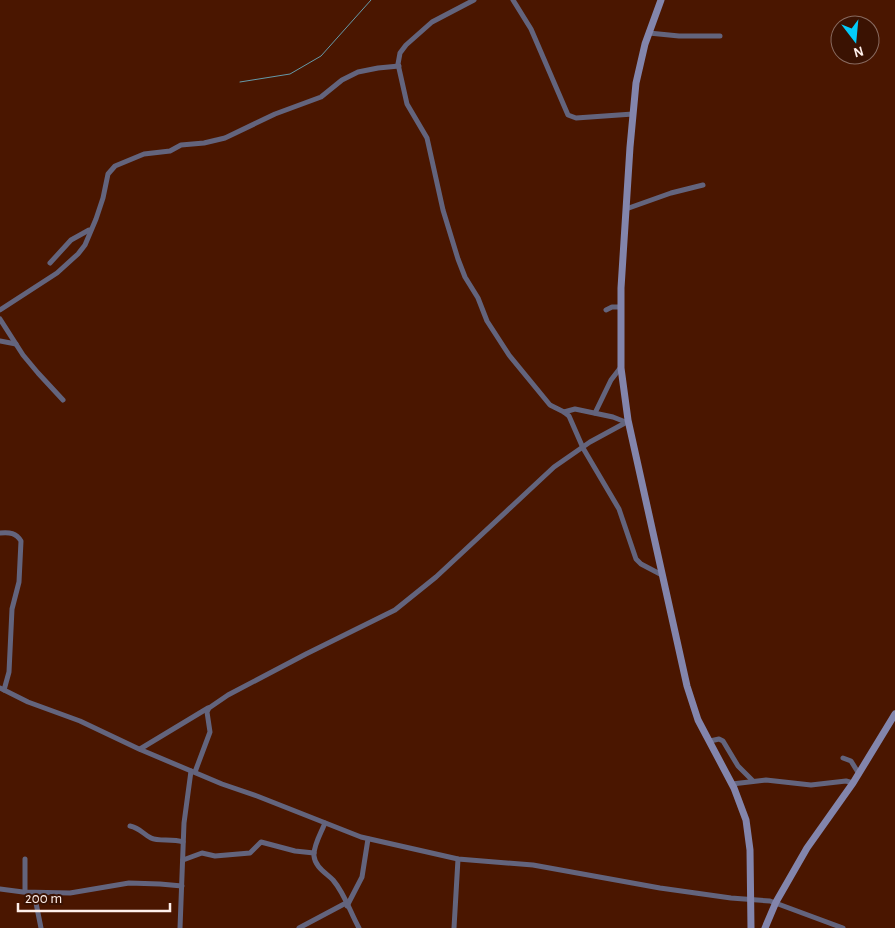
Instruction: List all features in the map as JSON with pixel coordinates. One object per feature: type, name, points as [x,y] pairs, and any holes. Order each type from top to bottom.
[{"type":"street","points":[[474,0],[443,15],[419,32],[400,53],[399,66],[407,104],[429,144],[446,222],[458,259],[465,278],[478,298],[487,322],[509,355],[550,405],[564,412],[572,423],[583,448],[619,510],[636,559],[641,564],[662,575]]},
{"type":"street","points":[[513,0],[531,29],[568,115],[576,118],[633,114]]},
{"type":"street","points":[[661,0],[649,33],[636,83],[626,209],[621,307],[621,367],[627,423],[687,686],[694,710],[732,784],[747,826],[750,850],[750,928]]},
{"type":"street","points":[[649,33],[679,36],[720,36]]},
{"type":"street","points":[[0,310],[69,263],[85,245],[103,198],[108,174],[115,166],[144,154],[170,151],[181,145],[204,143],[225,138],[275,114],[321,97],[342,80],[358,72],[399,66]]},
{"type":"street","points":[[626,209],[703,185]]},
{"type":"street","points":[[50,263],[71,240],[90,230]]},
{"type":"street","points":[[606,310],[612,307],[621,307]]},
{"type":"street","points":[[0,319],[38,374],[63,400]]},
{"type":"street","points":[[0,341],[16,344]]},
{"type":"street","points":[[595,413],[611,380],[621,367]]},
{"type":"street","points":[[564,412],[575,409],[627,423]]},
{"type":"street","points":[[140,750],[209,708],[228,694],[396,610],[436,577],[544,476],[583,448],[627,423]]},
{"type":"street","points":[[0,534],[12,533],[18,535],[21,541],[19,582],[11,616],[9,672],[2,689],[28,702],[80,721],[140,750],[193,772],[368,839],[458,859],[533,865],[660,888],[776,902],[843,928]]},
{"type":"street","points":[[180,928],[184,823],[193,772],[210,732],[207,712],[209,708]]},
{"type":"street","points":[[765,928],[776,902],[816,833],[854,783],[895,714]]},
{"type":"street","points":[[710,741],[719,739],[723,741],[738,766],[753,781]]},
{"type":"street","points":[[843,758],[851,761],[859,774]]},
{"type":"street","points":[[732,784],[766,780],[811,784],[846,781],[854,783]]},
{"type":"street","points":[[325,823],[314,853],[316,864],[333,881],[344,897],[358,928]]},
{"type":"street","points":[[130,826],[140,829],[154,839],[174,839],[183,842]]},
{"type":"street","points":[[299,928],[346,904],[362,877],[368,839]]},
{"type":"street","points":[[183,860],[202,853],[218,856],[250,853],[259,843],[263,842],[295,852],[314,853]]},
{"type":"street","points":[[25,859],[25,892]]},
{"type":"street","points":[[454,928],[458,859]]},
{"type":"street","points":[[0,889],[25,892],[70,893],[129,883],[182,886]]},
{"type":"street","points":[[34,892],[41,928]]},
{"type":"waterway","points":[[240,82],[290,74],[321,56],[371,0]]}]
